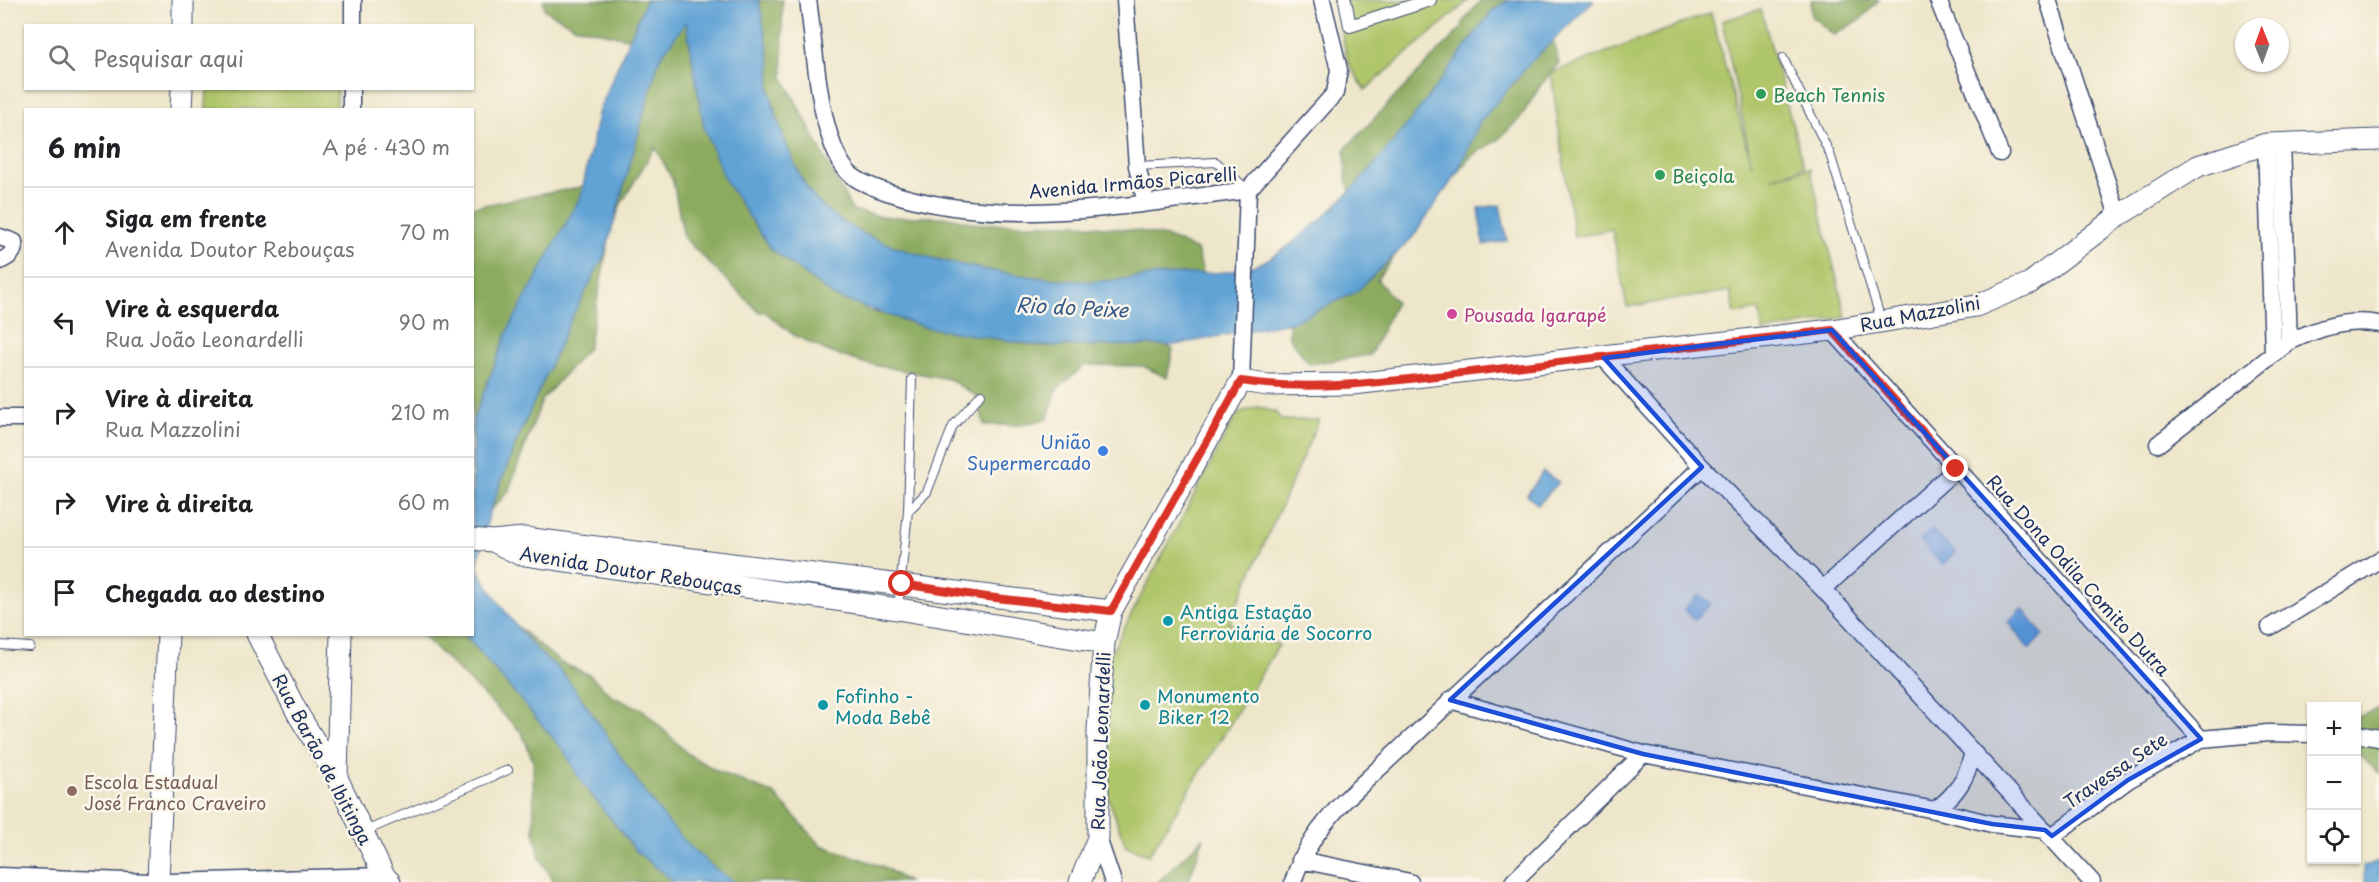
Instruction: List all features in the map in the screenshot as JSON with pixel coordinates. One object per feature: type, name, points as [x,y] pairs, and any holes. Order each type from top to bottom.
[{"type":"street","points":[[353,0],[353,24]]},
{"type":"street","name":"Avenida Irmãos Picarelli","points":[[808,0],[830,142],[848,173],[877,188],[919,202],[986,210],[1045,213],[1248,190]]},
{"type":"street","points":[[1125,0],[1137,166],[1146,203]]},
{"type":"street","points":[[1241,381],[1244,357],[1248,190],[1335,93],[1339,70],[1322,0]]},
{"type":"street","points":[[1345,0],[1350,26],[1430,0]]},
{"type":"street","points":[[1938,0],[2000,153]]},
{"type":"street","points":[[2055,2],[2118,216]]},
{"type":"street","points":[[182,90],[182,108]]},
{"type":"street","points":[[351,90],[351,108]]},
{"type":"street","name":"Rua Mazzolini","points":[[1241,381],[1267,385],[1353,384],[1604,358],[1832,330],[1881,320],[1976,306],[2030,283],[2118,216],[2198,166],[2274,143],[2379,140]]},
{"type":"street","points":[[2274,143],[2289,342]]},
{"type":"street","points":[[2273,352],[2274,143]]},
{"type":"street","points":[[0,237],[15,242],[15,249],[10,256],[0,261]]},
{"type":"street","points":[[2158,444],[2273,352],[2289,342],[2313,330],[2360,321],[2379,324]]},
{"type":"street","name":"Rua Dona Odila Comito Dutra","points":[[1832,330],[2201,739]]},
{"type":"street","points":[[1604,358],[1702,467],[1823,589],[2092,882]]},
{"type":"street","name":"Rua João Leonardelli","points":[[1080,882],[1098,838],[1098,729],[1104,643],[1111,611],[1241,381]]},
{"type":"street","points":[[0,417],[24,418]]},
{"type":"street","points":[[1293,882],[1300,860],[1316,831],[1344,801],[1702,467]]},
{"type":"street","points":[[1823,589],[1956,469]]},
{"type":"street","name":"Avenida Doutor Rebouças","points":[[483,540],[519,554],[760,568],[1111,611]]},
{"type":"street","name":"Avenida Doutor Rebouças","points":[[624,560],[757,590],[898,609],[1104,643]]},
{"type":"street","points":[[2270,627],[2379,560]]},
{"type":"street","points":[[757,590],[760,568]]},
{"type":"street","points":[[984,623],[987,597]]},
{"type":"street","points":[[158,882],[168,636]]},
{"type":"street","name":"Rua Barão de Ibitinga","points":[[258,636],[298,714],[337,778],[387,879]]},
{"type":"street","points":[[337,778],[341,636]]},
{"type":"street","points":[[1450,700],[1643,754],[1935,810],[1992,824],[2049,833]]},
{"type":"street","points":[[298,714],[321,717],[338,707]]},
{"type":"street","points":[[2201,739],[2268,733],[2307,734]]},
{"type":"street","points":[[2361,735],[2379,738]]},
{"type":"street","name":"Travessa Sete","points":[[2049,833],[2128,780],[2201,739]]},
{"type":"street","points":[[1935,810],[1961,786],[1968,773],[1973,752]]},
{"type":"street","points":[[1514,882],[1643,754]]},
{"type":"street","points":[[1098,838],[1113,882]]},
{"type":"street","points":[[1300,860],[1410,882]]},
{"type":"street","points":[[0,876],[149,882]]},
{"type":"street","points":[[170,882],[387,879]]},
{"type":"lane","points":[[1783,58],[1830,154],[1881,320]]},
{"type":"lane","points":[[1137,166],[1216,162],[1248,190]]},
{"type":"lane","points":[[898,609],[908,511],[912,379]]},
{"type":"lane","points":[[908,511],[927,492],[953,426],[981,394]]},
{"type":"lane","points":[[0,645],[30,647]]},
{"type":"lane","points":[[363,832],[508,770]]},
{"type":"highlighted area","points":[[1832,330],[2201,739],[2128,780],[2052,836],[2045,830],[1992,824],[1643,754],[1450,700],[1702,467],[1604,358]]},
{"type":"green space","points":[[543,0],[782,0],[783,77],[852,210],[883,217],[948,217],[979,224],[1078,224],[1139,231],[1170,238],[1197,250],[1205,280],[1152,304],[811,266],[868,311],[1006,333],[1144,332],[1173,349],[1167,378],[1143,366],[1085,365],[1057,389],[1047,419],[1018,425],[984,425],[978,397],[949,379],[863,363],[829,352],[794,335],[765,312],[759,312],[684,238],[673,181],[655,147],[621,204],[610,233],[588,348],[542,400],[508,492],[486,515],[474,512],[474,207],[581,187],[609,164],[648,43],[574,26],[545,10]]},
{"type":"green space","points":[[1335,0],[1469,0],[1365,90],[1348,63]]},
{"type":"green space","points":[[1481,0],[1564,0],[1551,33],[1559,63],[1540,86],[1521,117],[1498,140],[1471,156],[1377,279],[1396,302],[1370,355],[1309,364],[1289,337],[1289,306],[1357,206],[1346,180],[1345,149],[1463,26],[1463,22]]},
{"type":"green space","points":[[1811,0],[1879,0],[1861,19],[1834,35],[1811,16]]},
{"type":"green space","name":"Beiçola","points":[[1761,9],[1804,167],[1771,178],[1810,168],[1846,317],[1763,332],[1759,310],[1735,314],[1730,291],[1627,307],[1612,229],[1574,237],[1551,73],[1711,13],[1752,165],[1722,21]]},
{"type":"green space","points":[[207,90],[337,90],[337,108],[206,108]]},
{"type":"green space","points":[[1258,407],[1275,412],[1282,420],[1319,420],[1229,623],[1279,645],[1149,855],[1126,846],[1106,792],[1102,670],[1234,419],[1241,412]]},
{"type":"green space","points":[[480,595],[561,663],[590,675],[613,697],[642,709],[688,754],[717,771],[774,794],[821,845],[884,867],[908,882],[554,882],[540,858],[534,830],[533,761],[522,733],[423,636],[474,636]]},
{"type":"green space","points":[[2379,709],[2379,773],[2361,757],[2361,716]]},
{"type":"green space","points":[[1204,837],[1188,882],[1158,882]]},
{"type":"water","name":"Rio do Peixe","points":[[646,0],[759,0],[770,65],[770,91],[781,130],[793,160],[812,195],[834,216],[898,248],[975,268],[1013,274],[1110,281],[1162,275],[1218,273],[1246,268],[1272,257],[1305,233],[1336,205],[1365,175],[1419,110],[1493,10],[1509,0],[1594,0],[1530,63],[1480,122],[1458,171],[1413,237],[1356,292],[1295,321],[1175,345],[1041,346],[924,327],[835,297],[770,248],[725,180],[704,127],[686,22],[659,59],[605,254],[570,321],[517,440],[489,514],[477,567],[520,631],[565,676],[662,815],[708,863],[735,882],[674,882],[636,851],[581,781],[565,752],[466,636],[474,636],[474,417],[509,328],[581,196],[599,110]]},
{"type":"water","points":[[1500,205],[1507,241],[1483,245],[1479,208]]},
{"type":"water","points":[[1543,472],[1559,482],[1538,505],[1527,495]]},
{"type":"water","points":[[1931,529],[1955,552],[1942,565],[1920,541]]},
{"type":"water","points":[[1698,595],[1711,604],[1694,620],[1684,609]]},
{"type":"water","points":[[2022,608],[2043,635],[2029,649],[2008,622]]},
{"type":"water","points":[[2379,862],[2379,882],[2365,882],[2363,867]]},
{"type":"place","name":"Beach Tennis","points":[[1761,94]]},
{"type":"place","name":"Beiçola","points":[[1660,175]]},
{"type":"place","name":"Pousada Igarapé","points":[[1452,314]]},
{"type":"place","name":"União Supermercado","points":[[1103,451]]},
{"type":"place","name":"Antiga Estação Ferroviária de Socorro","points":[[1168,621]]},
{"type":"place","name":"Fofinho - Moda Bebê","points":[[823,705]]},
{"type":"place","name":"Monumento Biker 12","points":[[1145,705]]},
{"type":"place","name":"Escola Estadual José Franco Craveiro","points":[[72,791]]},
{"type":"route","points":[[902,584],[987,597],[1111,611],[1241,381],[1267,385],[1353,384],[1604,358],[1832,330],[1956,469]]}]
